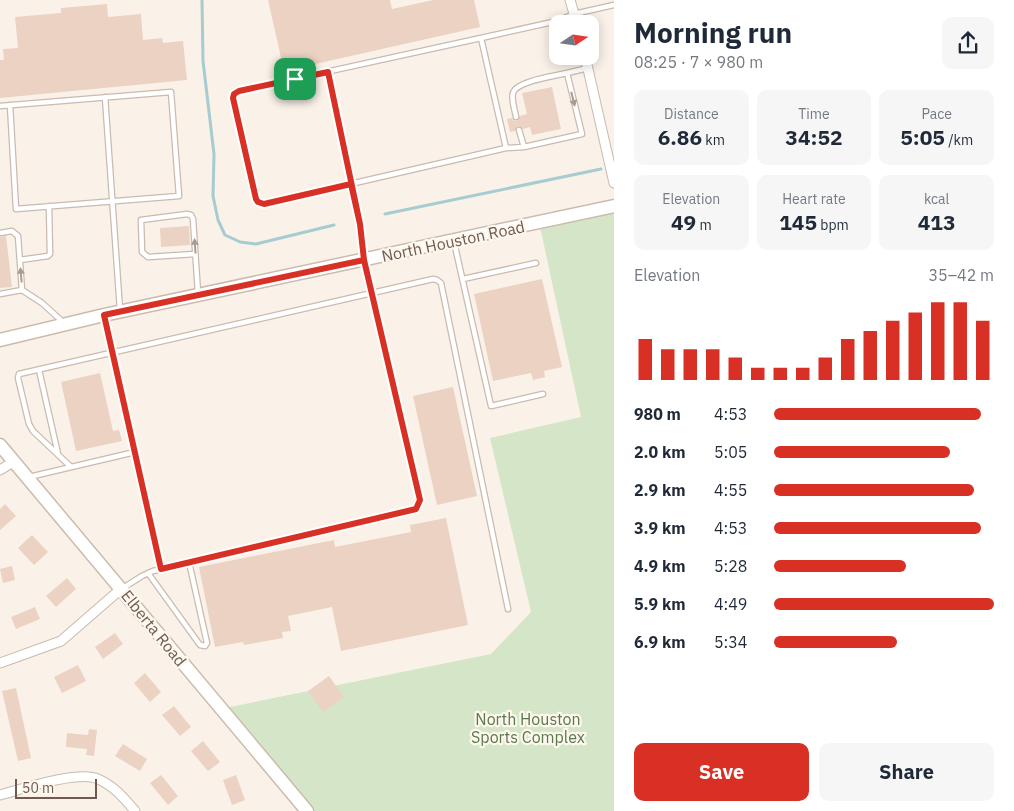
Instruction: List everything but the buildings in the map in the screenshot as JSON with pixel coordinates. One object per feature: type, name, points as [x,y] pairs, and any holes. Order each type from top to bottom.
[{"type":"street","points":[[570,0],[574,14]]},
{"type":"street","points":[[587,65],[614,184]]},
{"type":"street","name":"North Houston Road","points":[[0,340],[120,311],[614,206]]},
{"type":"street","name":"Elberta Road","points":[[0,445],[122,588],[307,811]]},
{"type":"street","points":[[0,470],[13,462]]},
{"type":"street","points":[[0,663],[61,641],[122,588]]},
{"type":"street","points":[[0,795],[74,776],[96,778],[120,793],[135,811]]},
{"type":"lane","points":[[567,72],[582,134],[524,147],[506,148],[264,204],[256,199],[233,98],[234,94],[239,91],[557,21],[574,14],[614,5]]},
{"type":"lane","points":[[480,38],[506,148]]},
{"type":"lane","points":[[516,117],[513,92],[520,85],[588,68]]},
{"type":"lane","points":[[122,588],[148,573],[161,569],[416,509],[420,500],[364,260],[360,224],[328,72]]},
{"type":"lane","points":[[0,106],[10,105],[105,97],[171,92],[179,196],[16,209],[10,105]]},
{"type":"lane","points":[[105,97],[120,311]]},
{"type":"lane","points":[[519,130],[524,147]]},
{"type":"lane","points":[[20,260],[48,256],[50,254],[49,206]]},
{"type":"lane","points":[[195,254],[148,257],[142,252],[141,220],[191,215],[193,219],[198,295]]},
{"type":"lane","points":[[0,233],[15,232],[18,236],[22,290]]},
{"type":"lane","points":[[454,240],[491,406],[543,394]]},
{"type":"lane","points":[[463,279],[536,263]]},
{"type":"lane","points":[[71,467],[33,431],[29,424],[18,378],[19,374],[433,279],[437,280],[441,283],[508,608]]},
{"type":"lane","points":[[0,294],[22,290],[66,324]]},
{"type":"lane","points":[[104,315],[161,569]]},
{"type":"lane","points":[[39,370],[58,454]]},
{"type":"lane","points":[[28,477],[135,452]]},
{"type":"lane","points":[[148,573],[200,646],[205,646],[207,643],[189,562]]},
{"type":"green space","name":"North Houston Sports Complex","points":[[614,206],[614,811],[305,811],[220,709],[491,654],[531,612],[490,438],[581,417],[539,222]]},
{"type":"waterway","points":[[202,0],[203,61],[214,154],[213,196],[218,220],[225,235],[240,242],[256,244],[334,225]]},
{"type":"waterway","points":[[385,214],[601,169]]},
{"type":"route","points":[[295,79],[239,91],[234,94],[233,98],[256,199],[264,204],[351,184],[360,224],[364,260],[104,315],[161,569],[416,509],[420,500],[364,260],[360,224],[328,72],[295,79]]}]
